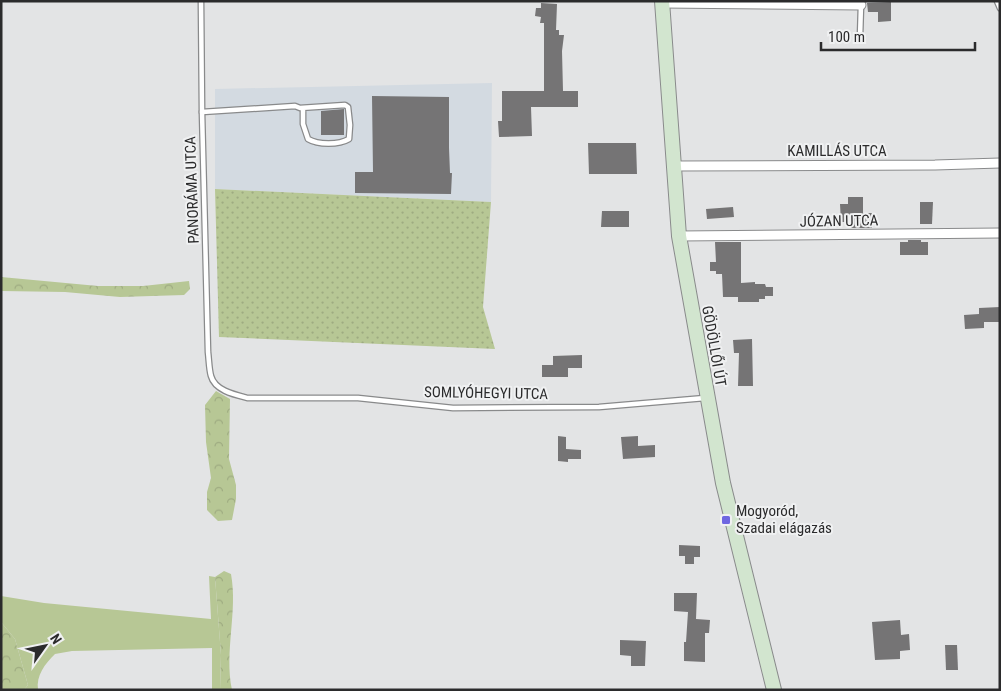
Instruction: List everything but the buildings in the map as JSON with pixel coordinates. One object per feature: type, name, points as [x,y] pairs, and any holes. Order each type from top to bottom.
[{"type":"main road","name":"GÖDÖLLŐI ÚT","points":[[662,2],[678,236],[723,483],[774,690]]},
{"type":"street","points":[[662,2],[860,5]]},
{"type":"street","name":"KAMILLÁS UTCA","points":[[674,166],[1000,163]]},
{"type":"street","name":"JÓZAN UTCA","points":[[678,236],[1000,233]]},
{"type":"lane","name":"PANORÁMA UTCA","points":[[201,1],[208,352],[211,378]]},
{"type":"lane","points":[[997,1],[1000,8]]},
{"type":"lane","points":[[860,5],[860,37]]},
{"type":"lane","points":[[202,112],[295,106],[303,108],[347,106],[349,114],[349,139],[344,142],[335,143],[314,142],[308,139],[303,124],[303,108]]},
{"type":"lane","name":"SOMLYÓHEGYI UTCA","points":[[211,378],[225,391],[248,398],[358,398],[453,408],[599,406],[707,398]]},
{"type":"shaded area","points":[[492,83],[491,202],[215,189],[215,89]]},
{"type":"green space","points":[[215,189],[491,202],[483,307],[495,349],[219,337]]},
{"type":"green space","points":[[1,277],[98,286],[143,286],[189,281],[190,289],[184,295],[120,297],[65,292],[1,291]]},
{"type":"green space","points":[[216,391],[230,399],[229,459],[236,485],[236,499],[232,520],[218,521],[207,510],[207,492],[211,478],[206,442],[205,405]]},
{"type":"green space","points":[[224,571],[231,574],[233,588],[229,661],[232,690],[220,690],[221,655],[215,577]]},
{"type":"green space","points":[[209,576],[215,577],[221,655],[220,690],[212,690],[212,648],[72,651],[55,654],[42,670],[38,679],[38,690],[24,690],[28,685],[15,639],[1,622],[1,596],[44,603],[211,619]]},
{"type":"green space","points":[[1,622],[15,639],[28,685],[24,690],[1,690]]},
{"type":"place","name":"Mogyoród, Szadai elágazás","points":[[726,520]]}]
